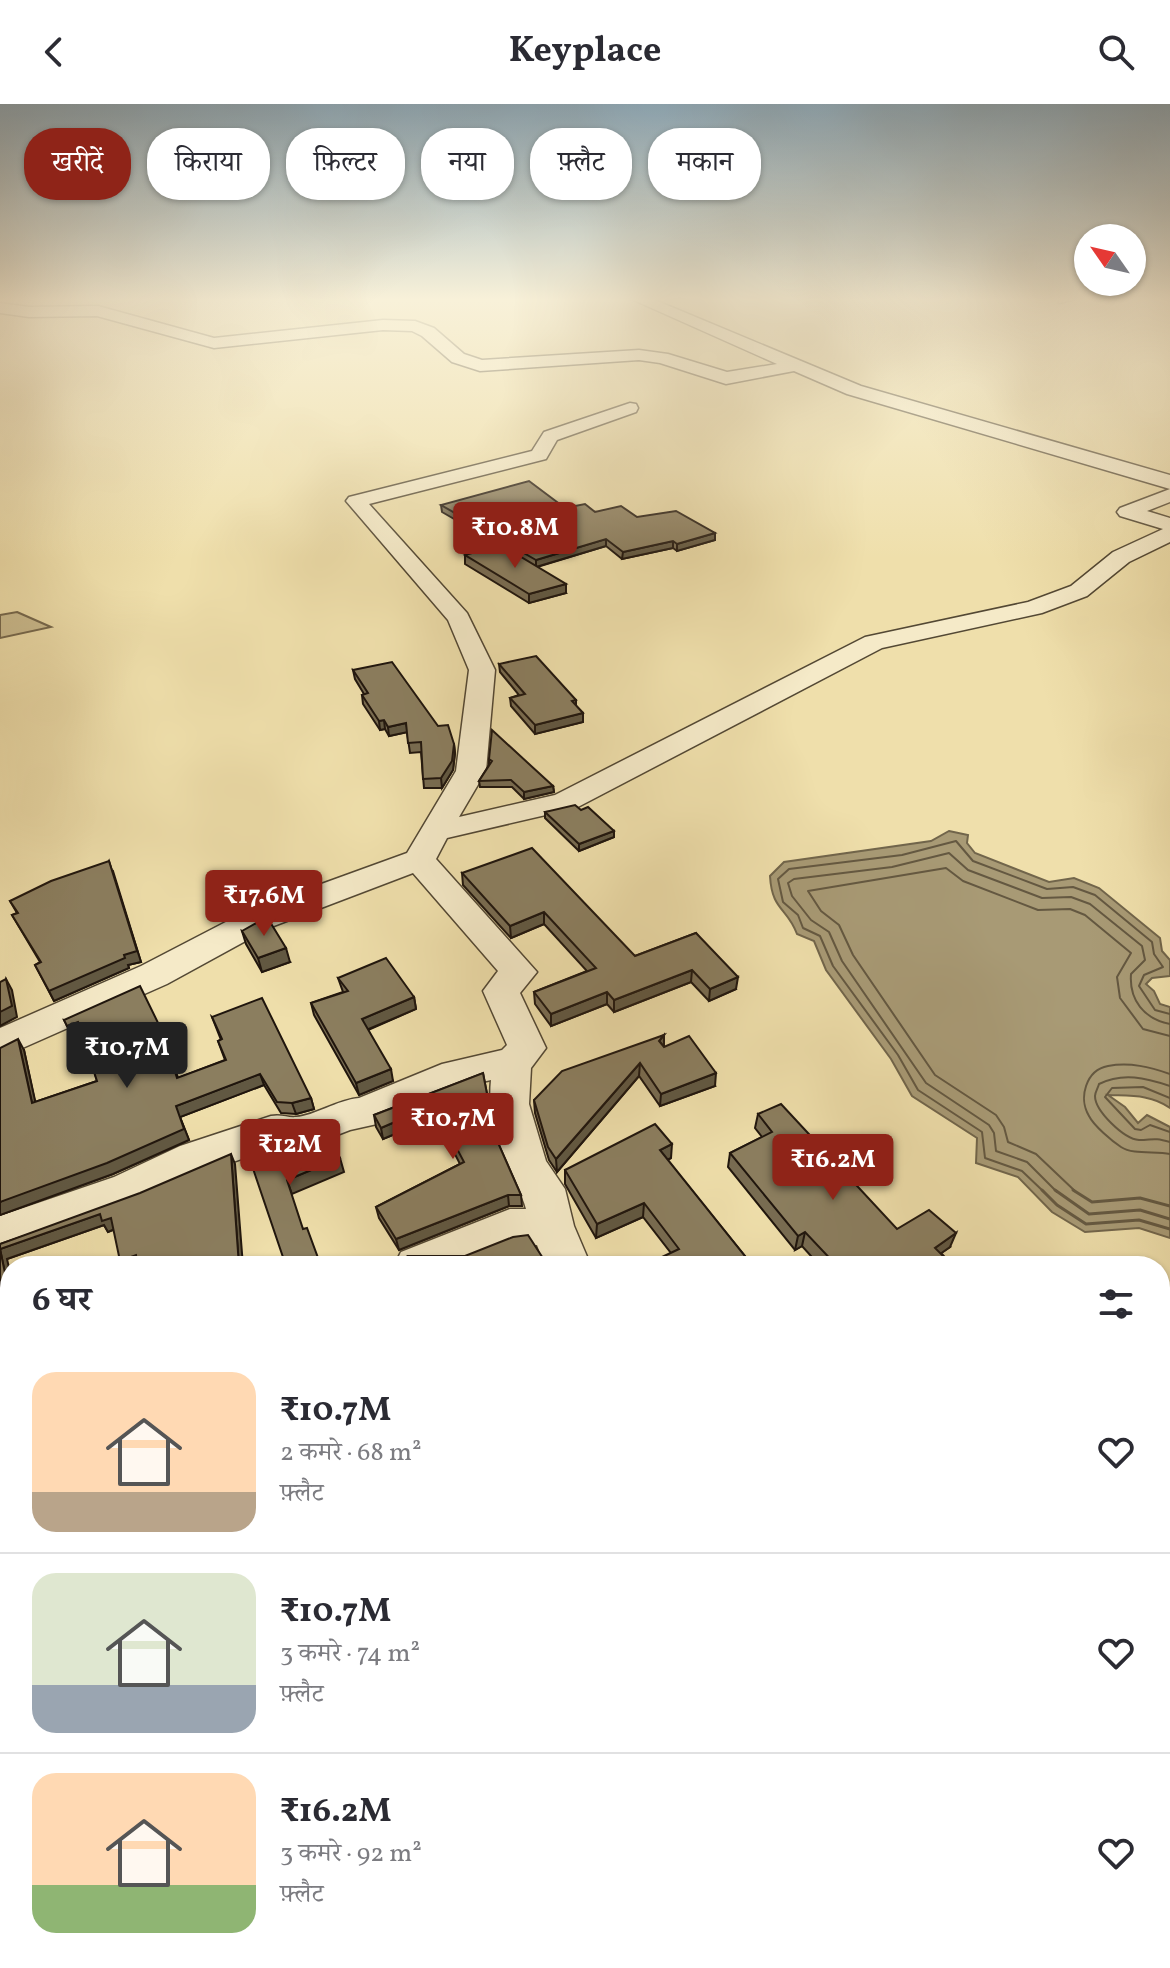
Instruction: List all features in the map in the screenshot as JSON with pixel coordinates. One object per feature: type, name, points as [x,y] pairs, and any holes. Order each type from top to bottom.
[{"type":"street","points":[[841,385],[1170,482]]},
{"type":"street","points":[[427,846],[471,771],[482,670],[459,618],[356,501],[539,455],[550,436],[630,408]]},
{"type":"street","points":[[1170,495],[1127,512],[1170,525]]},
{"type":"street","points":[[0,1044],[56,1016],[154,975],[259,919],[427,846],[565,802],[874,642],[1034,608],[1079,591],[1121,557],[1170,534]]},
{"type":"street","points":[[427,846],[519,972],[501,991],[527,1048],[512,1064],[509,1104],[527,1167],[543,1189],[560,1246]]},
{"type":"street","points":[[0,1235],[129,1189],[195,1158],[271,1132],[284,1130],[293,1136],[463,1074],[496,1064],[512,1064]]},
{"type":"street","points":[[441,1256],[510,1228],[560,1246]]},
{"type":"shaded area","points":[[17,612],[51,627],[0,638],[0,615]]},
{"type":"water","points":[[949,831],[968,835],[967,843],[975,853],[1049,882],[1074,878],[1099,888],[1160,938],[1162,951],[1170,960],[1170,976],[1152,978],[1146,984],[1154,991],[1160,1004],[1170,1007],[1170,1108],[1148,1098],[1108,1095],[1125,1107],[1138,1123],[1147,1115],[1170,1127],[1170,1238],[1139,1228],[1085,1232],[1052,1212],[1018,1177],[976,1163],[977,1138],[912,1096],[891,1059],[826,970],[814,941],[797,934],[774,896],[770,876],[784,862],[931,841]]},
{"type":"building","points":[[529,481],[565,508],[585,504],[595,512],[621,506],[637,517],[676,511],[715,533],[677,544],[673,541],[623,552],[606,539],[536,560],[441,505]]},
{"type":"building","points":[[501,545],[566,584],[529,594],[465,555]]},
{"type":"building","points":[[536,656],[576,700],[572,701],[583,713],[535,725],[510,698],[525,694],[499,664]]},
{"type":"building","points":[[392,662],[438,726],[448,725],[454,744],[452,761],[441,778],[423,779],[421,742],[408,743],[406,723],[388,727],[384,720],[379,721],[362,695],[368,693],[353,670]]},
{"type":"building","points":[[492,730],[553,786],[524,792],[511,780],[479,781],[492,761],[489,759]]},
{"type":"building","points":[[575,805],[581,810],[588,807],[614,831],[579,844],[545,812]]},
{"type":"building","points":[[532,848],[635,956],[696,933],[738,977],[710,989],[692,970],[614,1000],[607,992],[551,1014],[534,992],[596,968],[544,912],[510,926],[462,873]]},
{"type":"building","points":[[109,861],[137,951],[49,991],[35,965],[41,962],[12,915],[18,913],[10,901],[51,881]]},
{"type":"building","points":[[267,917],[286,948],[258,958],[242,931]]},
{"type":"building","points":[[386,958],[414,997],[362,1019],[391,1069],[356,1083],[311,1003],[348,991],[338,978]]},
{"type":"building","points":[[6,979],[12,1006],[0,1012],[0,982]]},
{"type":"building","points":[[140,986],[162,1031],[177,1078],[226,1060],[218,1041],[222,1039],[212,1017],[262,998],[311,1098],[292,1103],[277,1102],[260,1074],[176,1106],[184,1129],[107,1163],[0,1202],[0,1048],[18,1039],[32,1103],[97,1081],[78,1022],[67,1026],[64,1020]]},
{"type":"building","points":[[664,1035],[659,1041],[664,1047],[689,1036],[716,1073],[661,1094],[640,1063],[556,1159],[548,1147],[534,1100],[562,1071]]},
{"type":"building","points":[[483,1073],[495,1136],[521,1195],[508,1195],[396,1239],[376,1207],[464,1162],[434,1105],[381,1128],[374,1115]]},
{"type":"building","points":[[781,1104],[897,1229],[929,1210],[956,1233],[935,1248],[943,1256],[828,1256],[805,1232],[798,1236],[730,1153],[772,1132],[758,1114]]},
{"type":"building","points":[[655,1124],[672,1144],[660,1150],[745,1256],[664,1256],[679,1249],[644,1203],[597,1224],[565,1170]]},
{"type":"building","points":[[325,1127],[340,1158],[287,1180],[303,1229],[307,1228],[317,1256],[283,1256],[245,1145],[269,1137],[290,1141]]},
{"type":"building","points":[[231,1154],[238,1256],[119,1256],[111,1218],[102,1221],[100,1214],[0,1249],[0,1244],[140,1193]]},
{"type":"building","points":[[528,1235],[542,1256],[465,1256],[513,1237]]}]
